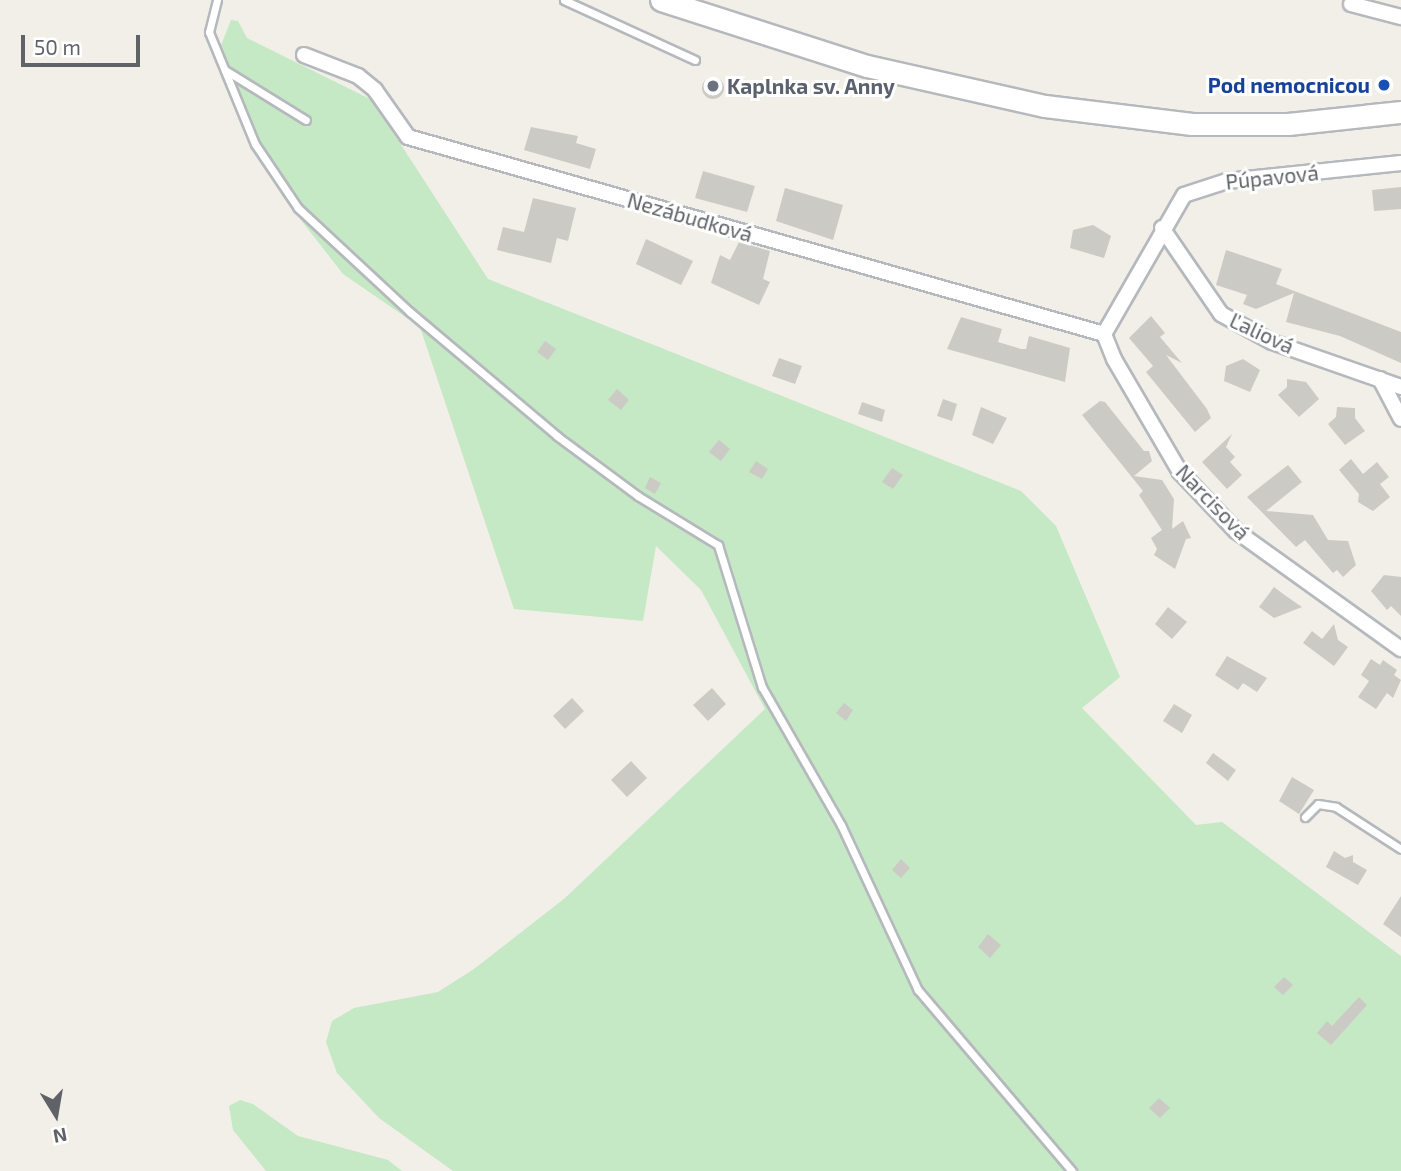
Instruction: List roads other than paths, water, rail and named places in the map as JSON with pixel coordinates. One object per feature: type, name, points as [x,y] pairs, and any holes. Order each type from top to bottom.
[{"type":"main road","points":[[661,0],[867,66],[1045,106],[1192,124],[1287,124],[1401,112]]},
{"type":"street","points":[[1351,4],[1401,18]]},
{"type":"street","name":"Nezábudková","points":[[304,55],[358,76],[375,90],[408,137],[1104,334]]},
{"type":"street","name":"Púpavová","points":[[1163,228],[1184,195],[1200,186],[1401,163]]},
{"type":"street","points":[[1104,334],[1163,228]]},
{"type":"street","name":"Ľaliová","points":[[1163,228],[1221,314],[1272,342],[1401,387]]},
{"type":"street","name":"Narcisová","points":[[1104,334],[1114,359],[1180,472],[1236,531],[1401,649]]},
{"type":"street","points":[[1380,379],[1401,419]]},
{"type":"lane","points":[[217,0],[209,32],[255,144],[298,208],[410,312],[557,436],[638,496],[718,545],[762,687],[841,825],[918,990],[1072,1171]]},
{"type":"lane","points":[[564,0],[695,60]]},
{"type":"lane","points":[[224,70],[306,120]]},
{"type":"lane","points":[[1305,817],[1318,804],[1336,807],[1401,849]]},
{"type":"place","name":"Pod nemocnicou","points":[[1384,85]]},
{"type":"place","name":"Kaplnka sv. Anny","points":[[713,86]]}]
